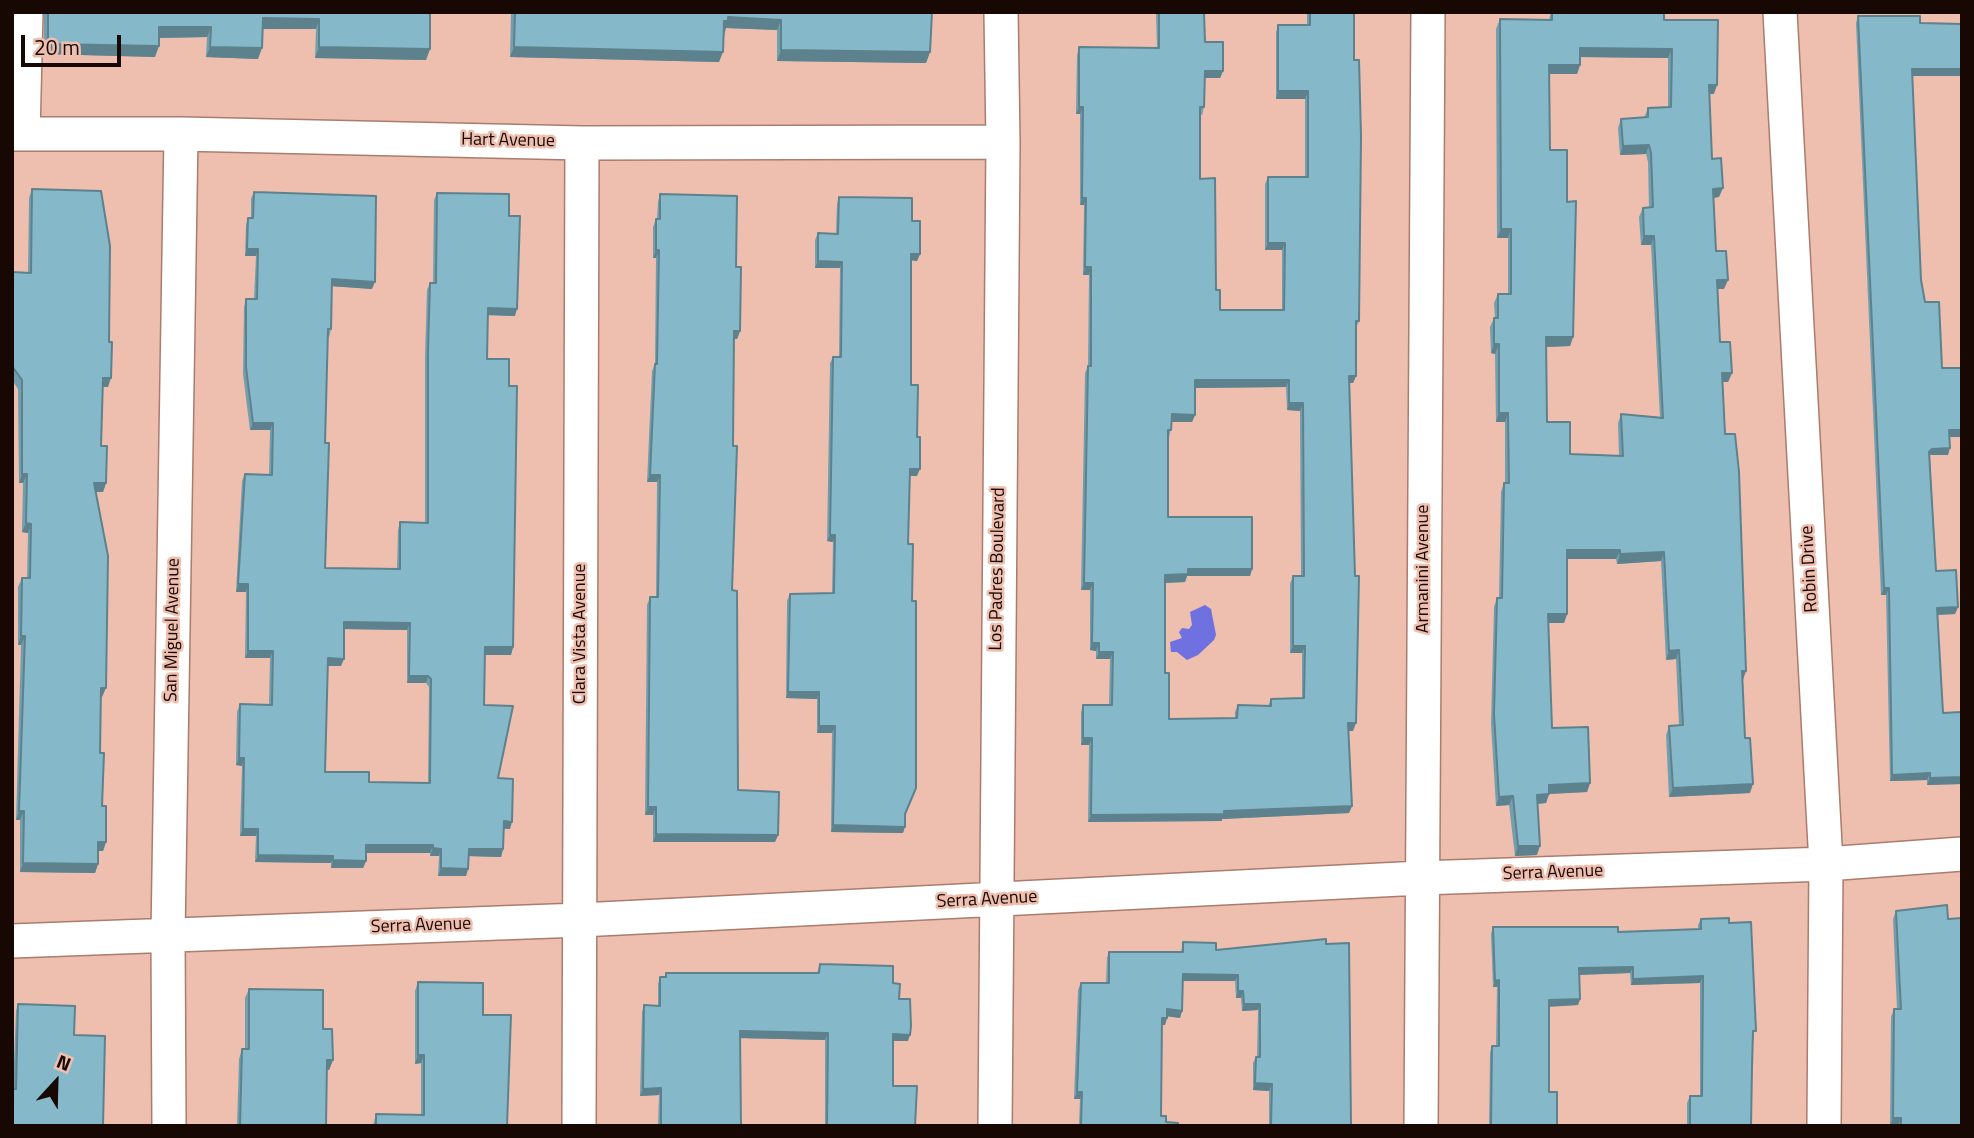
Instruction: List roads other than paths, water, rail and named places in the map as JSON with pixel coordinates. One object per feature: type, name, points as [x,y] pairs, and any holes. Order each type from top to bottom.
[{"type":"street","points":[[18,134],[26,12]]},
{"type":"street","name":"Los Padres Boulevard","points":[[995,1126],[1003,142],[1001,12]]},
{"type":"street","name":"Armanini Avenue","points":[[1421,1126],[1428,12]]},
{"type":"street","name":"Robin Drive","points":[[1780,12],[1826,864],[1824,1126]]},
{"type":"street","name":"Hart Avenue","points":[[18,134],[181,134],[582,143],[1003,142]]},
{"type":"street","name":"San Miguel Avenue","points":[[169,1126],[168,935],[181,134]]},
{"type":"street","name":"Clara Vista Avenue","points":[[579,1126],[582,143]]},
{"type":"street","name":"Serra Avenue","points":[[12,941],[580,920],[1421,878],[1826,864],[1962,855]]}]
